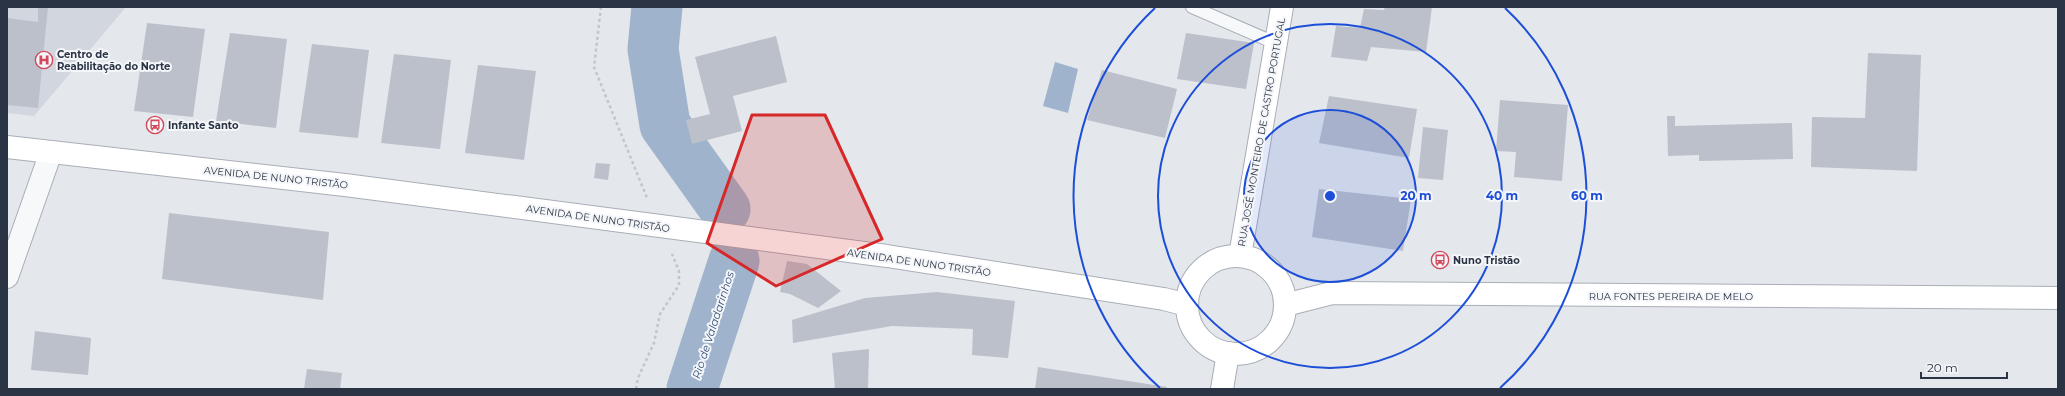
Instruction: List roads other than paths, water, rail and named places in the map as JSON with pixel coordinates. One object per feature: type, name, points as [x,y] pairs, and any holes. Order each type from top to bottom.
[{"type":"street","name":"RUA JOSÉ MONTEIRO DE CASTRO PORTUGAL","points":[[1240,256],[1282,7]]},
{"type":"street","name":"AVENIDA DE NUNO TRISTÃO","points":[[7,147],[345,185],[887,256],[1164,299],[1187,304]]},
{"type":"street","points":[[7,277],[51,152]]},
{"type":"street","points":[[1240,256],[1254,259],[1266,266],[1279,284],[1285,305],[1282,321],[1273,336],[1261,347],[1245,353],[1228,354],[1215,350],[1203,342],[1194,331],[1188,318],[1187,304],[1190,289],[1197,275],[1209,264],[1224,258],[1240,256]]},
{"type":"street","name":"RUA FONTES PEREIRA DE MELO","points":[[1285,305],[1332,293],[2058,298]]},
{"type":"street","points":[[1222,389],[1228,354]]},
{"type":"lane","points":[[1192,7],[1275,43]]},
{"type":"water","points":[[1055,62],[1078,69],[1068,113],[1043,106]]},
{"type":"waterway","name":"Rio de Valadarinhos","points":[[657,7],[653,49],[665,125],[725,209]]},
{"type":"waterway","name":"Rio de Valadarinhos","points":[[692,389],[734,261]]},
{"type":"place","name":"Centro de Reabilitação do Norte","points":[[44,60]]},
{"type":"place","name":"Infante Santo","points":[[155,125]]},
{"type":"place","name":"Nuno Tristão","points":[[1440,260]]}]
